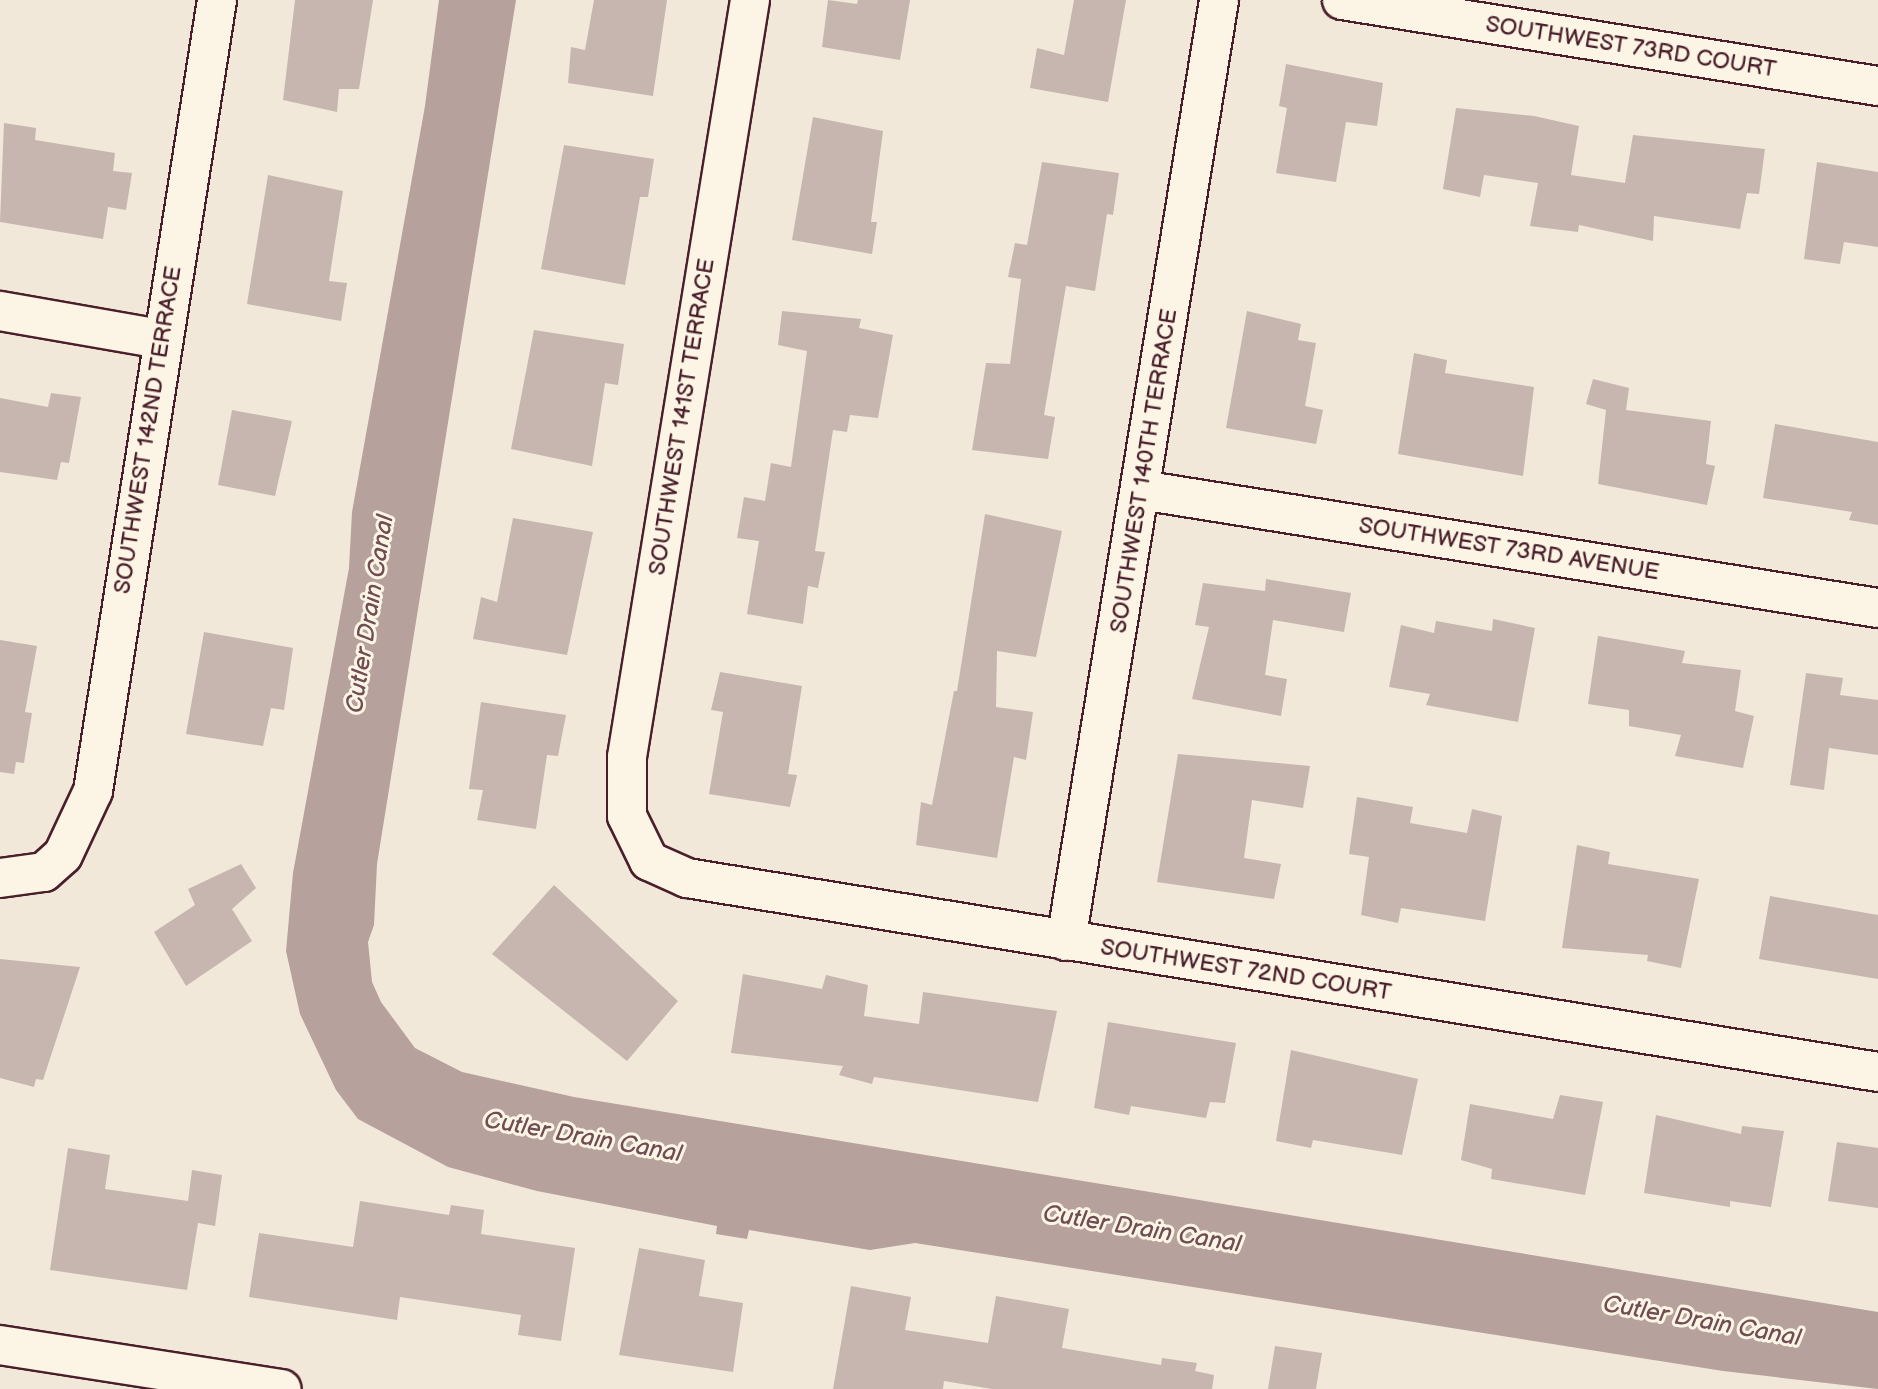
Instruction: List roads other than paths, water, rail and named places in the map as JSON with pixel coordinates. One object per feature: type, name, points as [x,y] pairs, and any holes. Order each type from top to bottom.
[{"type":"street","name":"SOUTHWEST 142ND TERRACE","points":[[0,878],[44,872],[64,855],[93,791],[160,339],[217,0]]},
{"type":"street","name":"SOUTHWEST 141ST TERRACE","points":[[633,834],[625,799],[626,757],[750,0]]},
{"type":"street","name":"SOUTHWEST 140TH TERRACE","points":[[1066,941],[1219,0]]},
{"type":"street","name":"SOUTHWEST 73RD COURT","points":[[1342,0],[1878,86]]},
{"type":"street","points":[[0,311],[160,339]]},
{"type":"street","name":"SOUTHWEST 73RD AVENUE","points":[[1141,491],[1878,608]]},
{"type":"street","name":"SOUTHWEST 72ND COURT","points":[[633,834],[649,861],[672,875],[1878,1072]]},
{"type":"street","points":[[0,1345],[282,1389]]},
{"type":"water","name":"Cutler Drain Canal","points":[[439,0],[516,0],[377,864],[374,925],[368,942],[372,982],[381,1002],[415,1048],[462,1072],[574,1097],[1878,1312],[1878,1389],[1723,1371],[915,1243],[870,1250],[749,1230],[747,1239],[716,1234],[717,1226],[537,1191],[448,1167],[358,1119],[336,1090],[300,1014],[286,951],[293,873],[349,568],[352,512],[425,106]]}]
